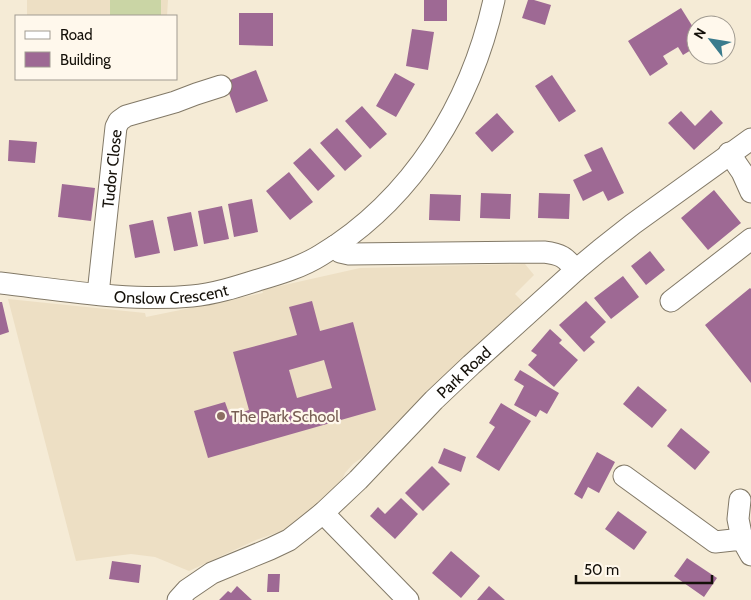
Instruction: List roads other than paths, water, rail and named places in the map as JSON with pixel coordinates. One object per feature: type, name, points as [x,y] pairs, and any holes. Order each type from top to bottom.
[{"type":"street","name":"Onslow Crescent","points":[[0,283],[98,294],[157,297],[192,296],[237,287],[291,269],[320,256],[368,221],[392,198],[428,156],[453,113],[465,87],[483,42],[494,0]]},
{"type":"street","name":"Tudor Close","points":[[98,294],[116,127],[119,121],[136,112],[175,102],[221,86]]},
{"type":"street","name":"Park Road","points":[[178,600],[186,590],[212,573],[270,549],[289,540],[303,530],[358,480],[434,400],[576,270],[729,153],[751,139]]},
{"type":"street","points":[[729,153],[742,172],[751,192]]},
{"type":"street","points":[[671,302],[751,239]]},
{"type":"street","points":[[335,246],[340,252],[349,254],[544,252],[558,254],[566,258],[576,270]]},
{"type":"street","points":[[624,476],[715,542],[747,547],[738,519],[740,500]]},
{"type":"street","points":[[323,513],[408,600]]},
{"type":"place","name":"The Park School","points":[[221,416]]}]
